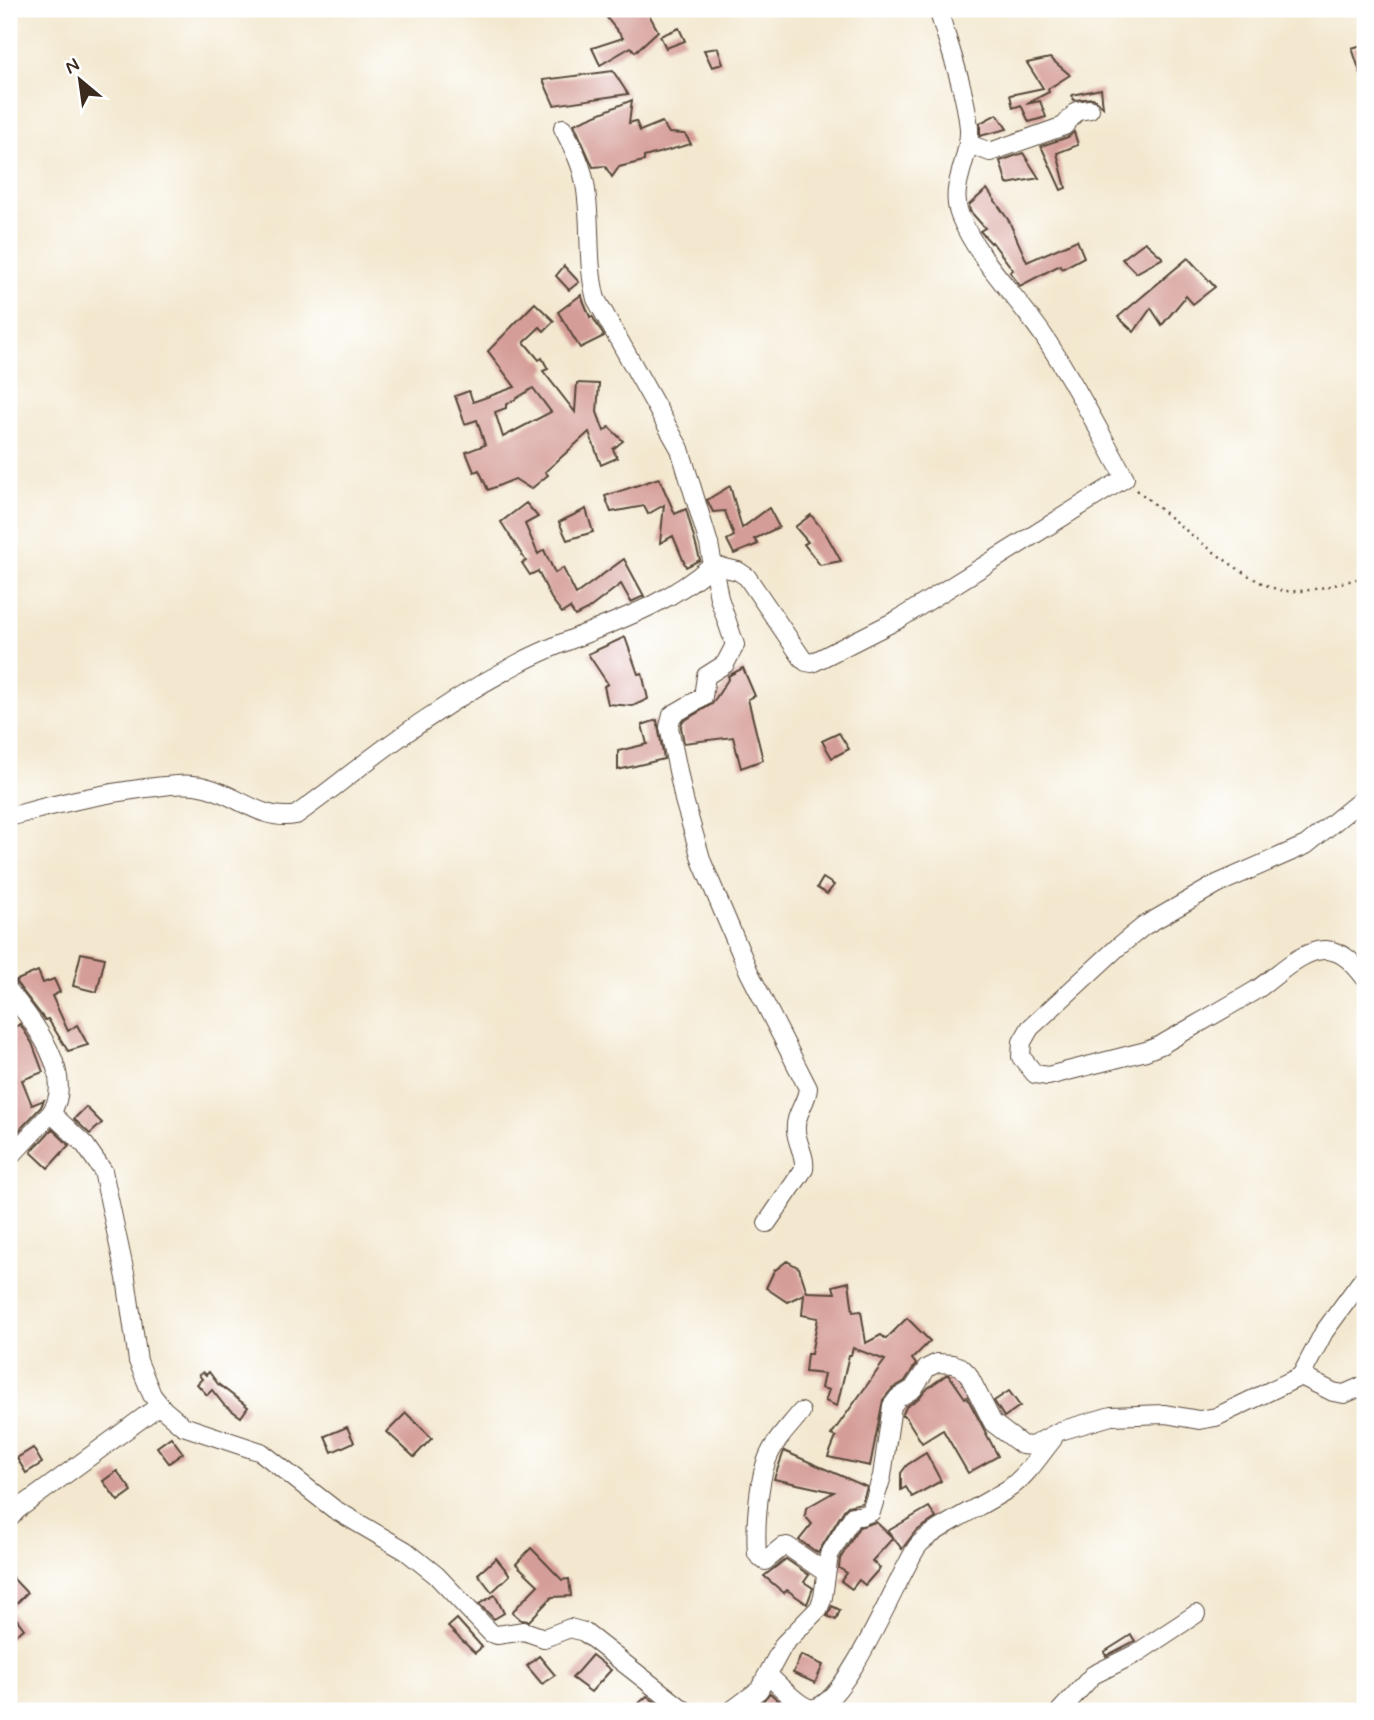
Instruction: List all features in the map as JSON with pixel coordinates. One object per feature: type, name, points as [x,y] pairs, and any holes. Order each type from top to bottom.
[{"type":"street","points":[[712,565],[738,571],[747,577],[802,658],[812,663],[899,619],[1125,478],[1045,339],[974,243],[960,215],[955,198],[956,186],[969,144],[965,107],[938,9]]},
{"type":"street","points":[[969,144],[990,152],[1064,126],[1077,111],[1090,108]]},
{"type":"street","points":[[563,128],[577,157],[585,183],[596,299],[681,449],[709,544],[719,598],[735,645],[725,664],[706,676],[703,697],[673,715],[669,727],[684,800],[702,862],[749,972],[808,1088],[795,1129],[805,1163],[804,1169],[767,1223]]},
{"type":"street","points":[[9,817],[101,794],[187,784],[207,787],[265,813],[283,818],[296,816],[389,744],[435,713],[521,662],[631,617],[691,582],[712,565]]},
{"type":"street","points":[[1365,797],[1306,845],[1217,884],[1134,933],[1030,1028],[1022,1042],[1021,1057],[1029,1069],[1041,1076],[1146,1051],[1161,1045],[1253,991],[1281,970],[1318,951],[1333,951],[1343,955],[1365,978]]},
{"type":"street","points":[[9,991],[50,1053],[57,1070],[58,1096],[51,1113],[9,1158]]},
{"type":"street","points":[[51,1113],[85,1146],[103,1171],[126,1278],[138,1361],[152,1395],[160,1405],[183,1426],[261,1452],[334,1509],[406,1551],[436,1574],[491,1633],[524,1631],[544,1638],[576,1628],[685,1711]]},
{"type":"street","points":[[731,1711],[759,1690],[784,1644],[818,1608],[823,1597],[829,1555],[846,1524],[853,1516],[872,1512],[882,1476],[892,1406],[898,1398],[913,1389],[927,1368],[944,1363],[961,1367],[968,1374],[993,1423],[1022,1445],[1032,1446],[1060,1431],[1111,1416],[1165,1414],[1199,1420],[1216,1417],[1301,1376],[1324,1332],[1365,1276]]},
{"type":"street","points":[[1301,1376],[1333,1392],[1345,1394],[1365,1385]]},
{"type":"street","points":[[9,1519],[17,1510],[160,1405]]},
{"type":"street","points":[[801,1412],[773,1448],[763,1468],[757,1554],[765,1561],[787,1546],[825,1572]]},
{"type":"street","points":[[768,1675],[804,1707],[816,1708],[821,1705],[841,1684],[863,1650],[919,1545],[1014,1484],[1060,1431]]},
{"type":"street","points":[[1060,1711],[1093,1675],[1137,1653],[1196,1614]]},
{"type":"path","points":[[1125,478],[1132,487],[1219,555],[1271,588],[1288,591],[1315,588],[1365,577]]},
{"type":"building","points":[[624,9],[646,9],[658,31],[635,52],[631,47],[600,65],[592,48],[623,38],[607,18]]},
{"type":"building","points":[[679,28],[685,41],[666,48],[660,36]]},
{"type":"building","points":[[1365,44],[1365,80],[1363,81],[1352,48]]},
{"type":"building","points":[[718,48],[723,64],[712,67],[704,50]]},
{"type":"building","points":[[1050,58],[1070,75],[1048,89],[1049,92],[1026,104],[1040,101],[1046,117],[1029,122],[1021,105],[1013,108],[1010,95],[1043,88],[1027,63]]},
{"type":"building","points":[[613,71],[628,94],[554,105],[543,80]]},
{"type":"building","points":[[1101,89],[1103,107],[1093,98],[1074,100],[1072,95]]},
{"type":"building","points":[[632,100],[629,123],[636,121],[640,131],[662,122],[669,133],[685,134],[691,144],[619,167],[612,177],[605,166],[593,167],[574,124]]},
{"type":"building","points":[[997,114],[1007,129],[980,136],[980,123]]},
{"type":"building","points":[[1074,132],[1078,145],[1057,153],[1066,188],[1061,190],[1041,146],[1068,137]]},
{"type":"building","points":[[1023,153],[1039,178],[1007,184],[1000,161]]},
{"type":"building","points":[[987,189],[1009,221],[1027,262],[1077,240],[1084,257],[1062,269],[1060,265],[1020,286],[1010,272],[1013,270],[980,231],[985,228],[970,211],[969,205]]},
{"type":"building","points":[[1145,242],[1163,258],[1136,273],[1122,259]]},
{"type":"building","points":[[1188,258],[1215,287],[1193,304],[1186,296],[1162,325],[1151,308],[1134,332],[1118,317]]},
{"type":"building","points":[[564,266],[579,282],[569,290],[556,276]]},
{"type":"building","points":[[581,295],[590,317],[592,316],[604,336],[580,348],[558,312]]},
{"type":"building","points":[[535,303],[554,321],[544,331],[540,327],[524,342],[539,360],[542,358],[548,369],[543,371],[575,412],[577,383],[599,384],[597,412],[604,431],[609,427],[623,441],[613,449],[617,458],[601,465],[589,432],[545,472],[548,475],[531,489],[515,479],[488,490],[479,470],[474,472],[466,452],[485,445],[477,420],[465,424],[455,396],[469,391],[473,402],[515,387],[488,351]],"holes":[[[533,388],[551,412],[503,437],[495,412],[506,408],[506,405]]]},
{"type":"building","points":[[659,478],[675,514],[686,509],[700,560],[686,567],[673,536],[660,543],[664,505],[648,514],[644,506],[611,512],[605,496]]},
{"type":"building","points":[[730,486],[742,528],[769,508],[779,527],[754,539],[758,544],[734,554],[727,540],[734,536],[725,511],[713,512],[707,500]]},
{"type":"building","points":[[526,503],[538,517],[525,524],[538,554],[544,550],[555,573],[563,568],[576,594],[624,559],[644,596],[631,602],[621,584],[575,616],[570,608],[562,613],[551,598],[538,571],[530,575],[522,563],[526,561],[501,522]]},
{"type":"building","points":[[586,509],[593,532],[567,540],[559,522]]},
{"type":"building","points":[[811,515],[826,534],[841,561],[820,565],[804,544],[808,542],[795,527]]},
{"type":"building","points":[[625,637],[638,674],[642,673],[648,699],[633,706],[608,704],[604,686],[608,684],[588,654]]},
{"type":"building","points":[[743,668],[755,696],[748,699],[763,760],[741,768],[733,737],[684,743],[681,727],[682,722],[712,704],[728,676]]},
{"type":"building","points":[[657,720],[664,759],[618,770],[618,751],[647,744],[642,725]]},
{"type":"building","points":[[839,733],[849,749],[832,758],[822,741]]},
{"type":"building","points":[[823,878],[834,885],[827,894],[817,888]]},
{"type":"building","points":[[81,953],[105,958],[97,992],[73,986]]},
{"type":"building","points":[[38,971],[43,983],[54,979],[60,992],[52,996],[68,1031],[77,1025],[88,1045],[68,1051],[48,1019],[45,1020],[15,981]]},
{"type":"building","points":[[20,1024],[32,1043],[43,1072],[22,1080],[32,1105],[44,1100],[41,1107],[14,1136],[9,1125],[9,1031]]},
{"type":"building","points":[[86,1107],[102,1123],[90,1134],[74,1119]]},
{"type":"building","points":[[52,1129],[69,1145],[48,1168],[31,1152]]},
{"type":"building","points":[[787,1261],[799,1268],[807,1292],[835,1293],[833,1286],[849,1282],[853,1312],[861,1311],[866,1343],[881,1335],[886,1339],[907,1318],[930,1341],[912,1359],[916,1364],[905,1381],[892,1389],[883,1400],[870,1466],[828,1457],[836,1437],[831,1435],[885,1360],[853,1348],[837,1406],[825,1401],[829,1390],[821,1388],[824,1374],[805,1372],[807,1354],[811,1354],[818,1318],[802,1315],[804,1294],[787,1302],[766,1288],[774,1271]]},
{"type":"building","points":[[203,1372],[206,1375],[209,1372],[218,1384],[248,1407],[241,1417],[224,1405],[212,1390],[207,1395],[197,1384],[202,1379],[199,1375]]},
{"type":"building","points":[[949,1375],[965,1398],[967,1397],[998,1456],[968,1473],[943,1430],[922,1443],[905,1416],[902,1416],[906,1407]]},
{"type":"building","points":[[1009,1391],[1020,1406],[1004,1417],[994,1401]]},
{"type":"building","points":[[406,1413],[432,1438],[414,1457],[387,1432]]},
{"type":"building","points":[[347,1427],[354,1442],[332,1452],[325,1436]]},
{"type":"building","points":[[171,1437],[183,1453],[169,1463],[157,1447]]},
{"type":"building","points":[[33,1448],[42,1463],[26,1473],[17,1458]]},
{"type":"building","points":[[784,1451],[867,1487],[862,1503],[848,1506],[844,1510],[818,1553],[799,1540],[812,1524],[805,1516],[806,1508],[834,1492],[774,1479]]},
{"type":"building","points":[[926,1453],[941,1481],[912,1497],[906,1487],[901,1490],[901,1473],[907,1465]]},
{"type":"building","points":[[117,1471],[132,1491],[118,1501],[103,1481]]},
{"type":"building","points":[[929,1507],[936,1518],[915,1532],[902,1549],[888,1531]]},
{"type":"building","points":[[876,1522],[893,1538],[872,1561],[880,1568],[865,1585],[859,1580],[852,1589],[841,1581],[847,1573],[839,1568],[840,1559],[859,1527]]},
{"type":"building","points":[[531,1548],[562,1580],[569,1579],[571,1596],[552,1597],[529,1621],[521,1620],[512,1612],[538,1585],[516,1564]]},
{"type":"building","points":[[496,1558],[510,1575],[492,1592],[478,1574]]},
{"type":"building","points":[[786,1559],[809,1575],[804,1582],[813,1588],[807,1604],[787,1590],[784,1593],[764,1576]]},
{"type":"building","points":[[9,1574],[27,1593],[10,1610],[24,1629],[9,1639]]},
{"type":"building","points":[[495,1595],[504,1613],[494,1619],[479,1604]]},
{"type":"building","points":[[832,1606],[840,1610],[836,1620],[827,1616]]},
{"type":"building","points":[[457,1619],[482,1647],[475,1653],[448,1627]]},
{"type":"building","points":[[1131,1635],[1135,1641],[1106,1656],[1104,1652]]},
{"type":"building","points":[[592,1655],[611,1670],[591,1692],[572,1678]]},
{"type":"building","points":[[801,1655],[823,1665],[815,1683],[793,1673]]},
{"type":"building","points":[[539,1656],[555,1675],[542,1684],[527,1666]]},
{"type":"building","points":[[770,1693],[786,1711],[763,1711],[759,1705]]},
{"type":"building","points":[[647,1696],[667,1711],[644,1711],[637,1705]]}]
